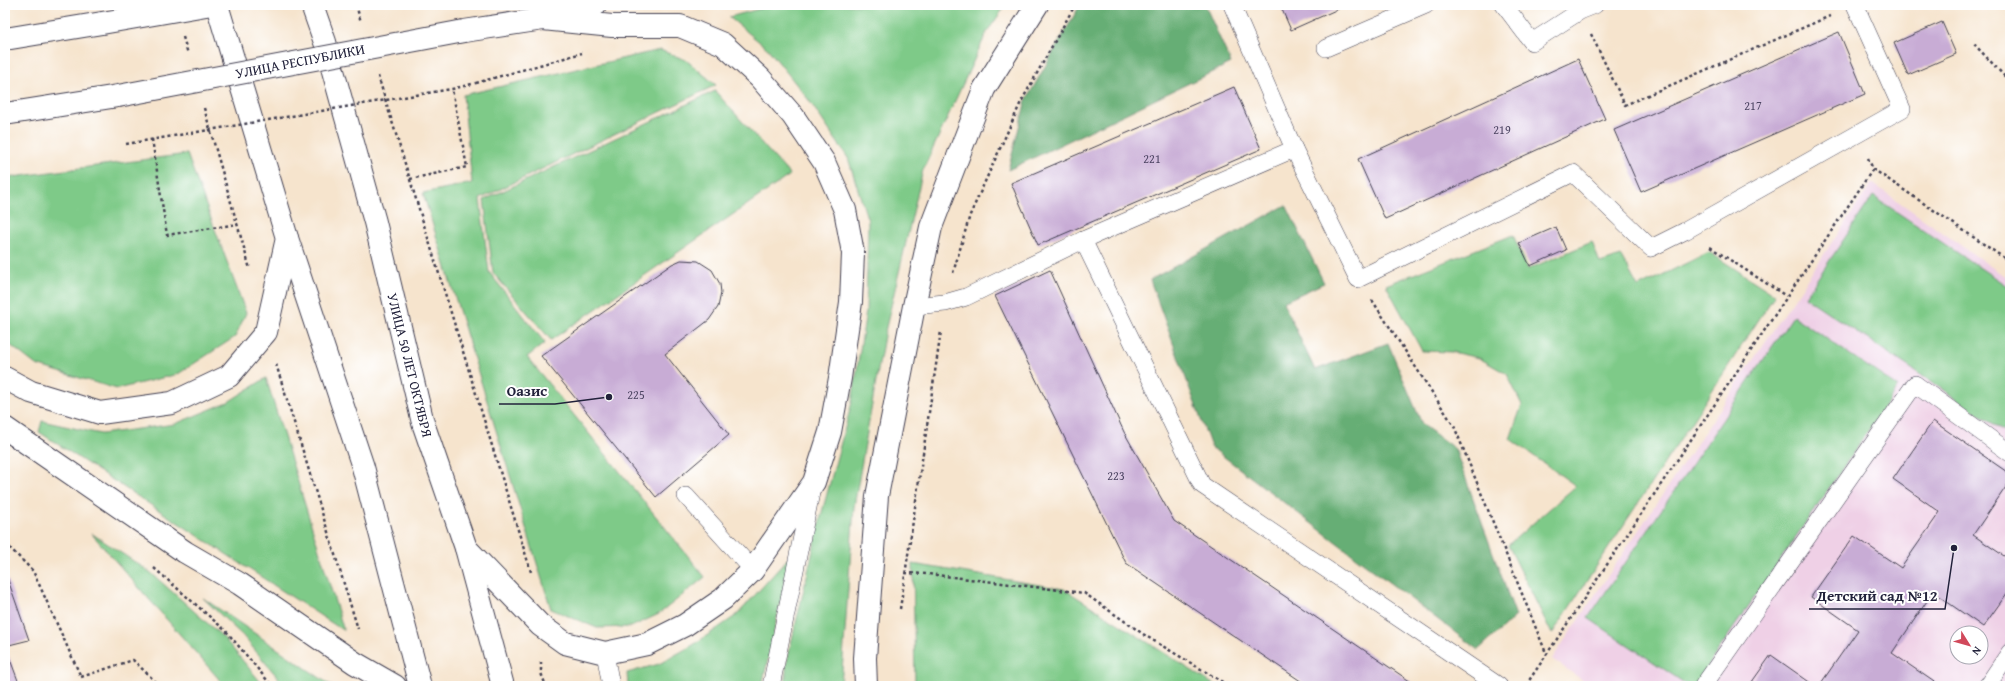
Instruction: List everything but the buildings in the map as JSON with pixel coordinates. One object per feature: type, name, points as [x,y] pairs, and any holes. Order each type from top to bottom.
[{"type":"main road","points":[[5,39],[206,5]]},
{"type":"main road","points":[[217,5],[287,238],[363,467],[420,686]]},
{"type":"main road","name":"УЛИЦА 50 ЛЕТ ОКТЯБРЯ","points":[[312,5],[324,42],[375,222],[423,423],[466,548],[504,686]]},
{"type":"main road","name":"УЛИЦА РЕСПУБЛИКИ","points":[[5,114],[118,96],[464,30],[543,19],[595,5]]},
{"type":"main road","points":[[866,686],[865,658],[876,496],[914,306],[932,227],[984,89],[1037,5]]},
{"type":"main road","points":[[466,548],[540,626],[565,642],[605,653],[647,644],[685,625],[723,599],[753,570],[814,482],[830,432],[840,378],[851,302],[853,253],[845,210],[824,162],[792,116],[764,83],[723,44],[680,26],[612,26],[543,19]]},
{"type":"main road","points":[[5,378],[31,392],[100,413],[172,403],[229,376],[266,332],[287,238]]},
{"type":"main road","points":[[5,428],[185,552],[240,584],[355,663],[395,686]]},
{"type":"main road","points":[[355,663],[366,686]]},
{"type":"lane","points":[[1232,5],[1294,149],[1358,279],[1573,173],[1651,248],[1684,231],[1902,109],[1855,5]]},
{"type":"lane","points":[[1326,48],[1426,5]]},
{"type":"lane","points":[[1504,5],[1532,42],[1587,8]]},
{"type":"lane","points":[[914,306],[945,303],[966,298],[1083,240],[1294,149]]},
{"type":"lane","points":[[1083,240],[1202,485],[1499,686]]},
{"type":"lane","points":[[1703,686],[1915,384],[2010,453]]},
{"type":"lane","points":[[771,686],[814,482]]},
{"type":"lane","points":[[686,496],[753,570]]},
{"type":"lane","points":[[1987,686],[2010,652]]},
{"type":"lane","points":[[605,653],[610,686]]},
{"type":"path","points":[[356,5],[363,28]]},
{"type":"path","points":[[900,610],[945,303],[970,215],[1021,102],[1075,5]]},
{"type":"path","points":[[1587,8],[1625,106],[1833,14]]},
{"type":"path","points":[[1974,44],[2010,82]]},
{"type":"path","points":[[377,73],[532,574]]},
{"type":"path","points":[[126,144],[452,89],[476,83]]},
{"type":"path","points":[[410,179],[468,167],[452,89]]},
{"type":"path","points":[[1856,136],[1873,169],[2010,262]]},
{"type":"path","points":[[152,139],[167,235],[238,224]]},
{"type":"path","points":[[1525,686],[1786,296],[1873,169]]},
{"type":"path","points":[[1684,231],[1786,296]]},
{"type":"path","points":[[1358,279],[1454,426],[1547,653]]},
{"type":"path","points":[[5,544],[33,571],[81,678],[133,660],[160,686]]},
{"type":"path","points":[[152,567],[226,631],[272,686]]},
{"type":"path","points":[[905,573],[928,574],[1084,593],[1146,636],[1229,686]]},
{"type":"path","points":[[540,626],[541,673],[546,686]]},
{"type":"shaded area","points":[[1872,183],[2010,280],[2010,686],[1591,686],[1552,659]]},
{"type":"green space","points":[[774,5],[1006,5],[987,32],[923,170],[884,336],[854,507],[841,686],[786,686],[786,665],[822,512],[852,402],[866,311],[868,221],[848,158],[808,99],[768,49],[729,17]]},
{"type":"green space","points":[[1080,5],[1205,5],[1231,63],[1008,170],[1026,100]]},
{"type":"green space","points":[[660,50],[686,60],[716,85],[480,199],[489,272],[545,343],[527,357],[705,577],[659,614],[631,627],[597,628],[551,609],[423,193],[472,183],[463,95]]},
{"type":"green space","points":[[715,91],[790,175],[551,340],[493,273],[484,200]]},
{"type":"green space","points":[[187,154],[246,313],[235,337],[178,374],[117,389],[36,365],[5,341],[5,178]]},
{"type":"green space","points":[[1873,196],[2010,288],[2010,435],[1805,297]]},
{"type":"green space","points":[[1286,205],[1324,283],[1283,302],[1315,370],[1388,343],[1422,424],[1455,449],[1516,616],[1478,650],[1211,447],[1150,280]]},
{"type":"green space","points":[[1513,235],[1528,269],[1592,242],[1600,263],[1621,256],[1638,287],[1709,252],[1775,295],[1552,634],[1508,545],[1576,486],[1510,439],[1522,405],[1507,374],[1479,358],[1452,352],[1422,351],[1386,285]]},
{"type":"green space","points":[[1793,316],[1898,387],[1694,686],[1689,686],[1588,618]]},
{"type":"green space","points":[[266,378],[344,631],[39,432],[42,421],[101,434],[175,424],[228,402]]},
{"type":"green space","points":[[91,533],[150,572],[223,637],[264,686],[225,686]]},
{"type":"green space","points":[[791,555],[762,686],[628,686],[627,673],[659,664],[693,645],[737,615]]},
{"type":"green space","points":[[913,564],[1064,589],[1216,686],[915,686]]},
{"type":"green space","points":[[203,598],[332,686],[285,686],[243,636]]},
{"type":"place","name":"Оазис","points":[[609,397]]},
{"type":"place","name":"Детский сад №12","points":[[1954,548]]}]
